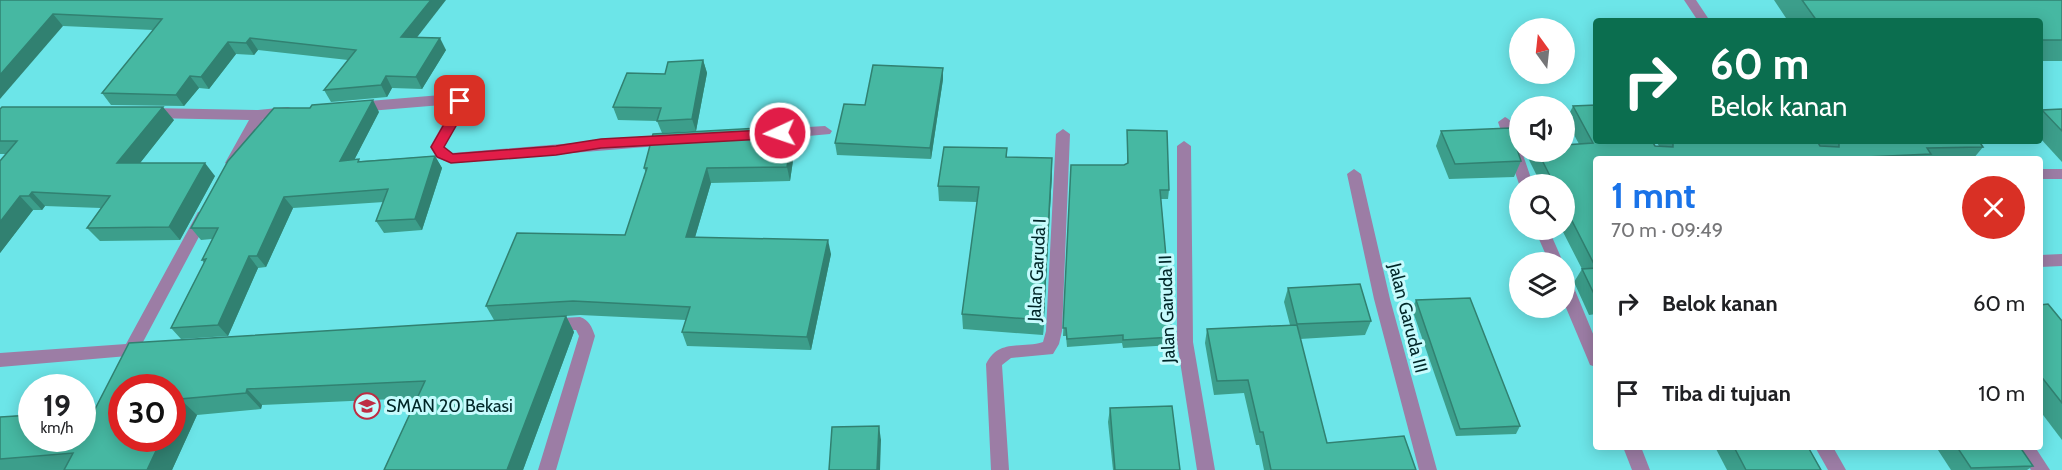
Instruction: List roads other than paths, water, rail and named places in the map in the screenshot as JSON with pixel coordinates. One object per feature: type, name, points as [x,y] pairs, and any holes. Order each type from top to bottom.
[{"type":"street","points":[[1690,0],[1702,18]]},
{"type":"street","points":[[338,108],[453,99],[460,101],[461,105],[437,147],[441,154],[451,159],[556,151],[601,144],[684,139]]},
{"type":"street","points":[[131,113],[258,115],[304,111]]},
{"type":"street","points":[[225,176],[258,115]]},
{"type":"street","points":[[1505,122],[1523,174]]},
{"type":"street","points":[[766,134],[825,131]]},
{"type":"street","name":"Jalan Garuda I","points":[[1000,470],[994,364],[999,355],[1007,351],[1047,350],[1054,331],[1063,135]]},
{"type":"street","name":"Jalan Garuda II","points":[[1184,146],[1185,342],[1206,470]]},
{"type":"street","name":"Jalan Garuda III","points":[[1354,174],[1382,299],[1428,470]]},
{"type":"street","points":[[2043,174],[2062,174]]},
{"type":"street","points":[[131,350],[208,207]]},
{"type":"street","points":[[2043,261],[2062,260]]},
{"type":"street","points":[[1575,309],[1593,353]]},
{"type":"street","points":[[536,325],[580,323],[587,336],[547,470]]},
{"type":"street","points":[[0,360],[167,348]]},
{"type":"street","points":[[1633,450],[1641,470]]},
{"type":"street","points":[[1826,450],[1837,470]]},
{"type":"street","points":[[2027,450],[2041,470]]},
{"type":"place","name":"SMAN 20 Bekasi","points":[[367,406]]}]
